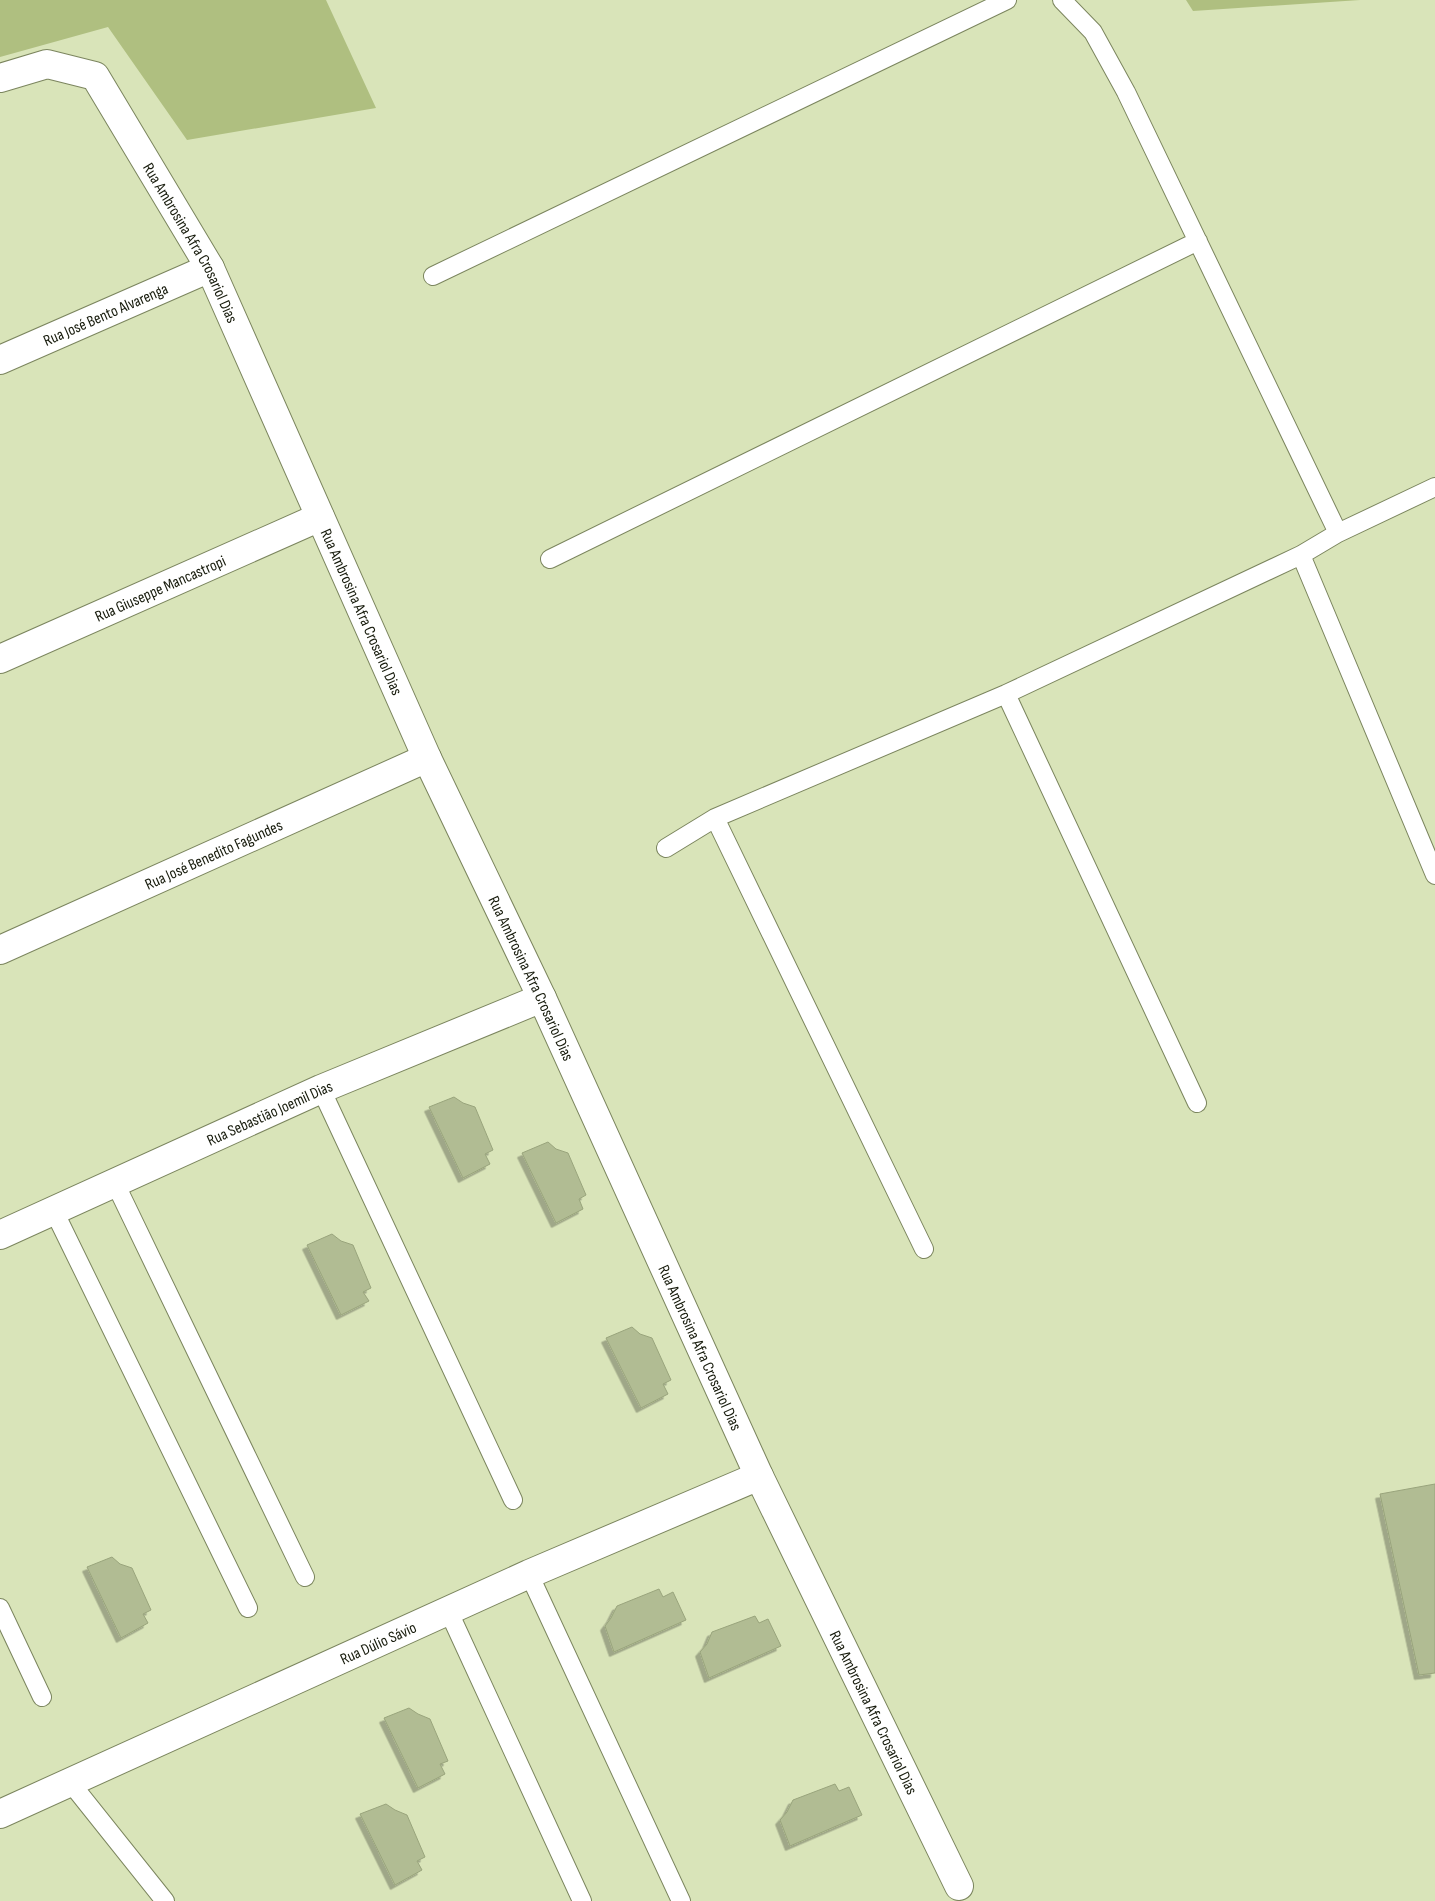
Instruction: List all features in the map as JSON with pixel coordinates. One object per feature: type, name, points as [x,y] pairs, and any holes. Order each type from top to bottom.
[{"type":"street","name":"Rua Ambrosina Afra Crosariol Dias","points":[[0,78],[47,64],[95,76],[210,268],[427,758],[542,998],[759,1476],[958,1896]]},
{"type":"street","name":"Rua José Bento Alvarenga","points":[[0,360],[210,268]]},
{"type":"street","name":"Rua Giuseppe Mancastropi","points":[[0,659],[320,517]]},
{"type":"street","name":"Rua José Benedito Fagundes","points":[[0,950],[427,758]]},
{"type":"street","name":"Rua Sebastião Joemil Dias","points":[[0,1235],[321,1089],[542,998]]},
{"type":"street","name":"Rua Dúlio Sávio","points":[[0,1814],[528,1574],[759,1476]]},
{"type":"lane","points":[[433,276],[1007,0]]},
{"type":"lane","points":[[1062,0],[1093,32],[1126,92],[1338,533]]},
{"type":"lane","points":[[550,559],[1198,241]]},
{"type":"lane","points":[[666,848],[716,818],[1006,694],[1301,555],[1338,533],[1435,487]]},
{"type":"lane","points":[[1301,555],[1435,875]]},
{"type":"lane","points":[[1006,694],[1197,1104]]},
{"type":"lane","points":[[716,818],[924,1249]]},
{"type":"lane","points":[[321,1089],[513,1500]]},
{"type":"lane","points":[[115,1183],[305,1577]]},
{"type":"lane","points":[[54,1211],[248,1608]]},
{"type":"lane","points":[[528,1574],[681,1901]]},
{"type":"lane","points":[[0,1608],[42,1697]]},
{"type":"lane","points":[[448,1610],[582,1901]]},
{"type":"lane","points":[[70,1782],[165,1901]]},
{"type":"green space","points":[[0,0],[326,0],[376,108],[187,140],[108,27],[0,57]]},
{"type":"green space","points":[[1186,0],[1360,0],[1193,11]]},
{"type":"building","points":[[454,1097],[463,1103],[475,1107],[493,1150],[485,1154],[490,1164],[463,1178],[429,1107]]},
{"type":"building","points":[[548,1142],[556,1149],[568,1153],[586,1195],[579,1199],[583,1209],[556,1223],[522,1153]]},
{"type":"building","points":[[332,1234],[341,1241],[353,1245],[371,1288],[363,1292],[369,1301],[341,1315],[307,1245]]},
{"type":"building","points":[[632,1327],[640,1334],[652,1338],[671,1380],[663,1384],[668,1394],[641,1408],[606,1338]]},
{"type":"building","points":[[1435,1484],[1435,1673],[1419,1675],[1380,1494]]},
{"type":"building","points":[[112,1557],[120,1564],[132,1568],[151,1610],[143,1614],[148,1623],[121,1638],[87,1567]]},
{"type":"building","points":[[659,1589],[663,1597],[673,1592],[686,1620],[614,1652],[605,1626],[617,1606]]},
{"type":"building","points":[[755,1616],[759,1623],[768,1619],[781,1646],[709,1678],[700,1652],[707,1644],[712,1632]]},
{"type":"building","points":[[409,1708],[430,1719],[448,1761],[440,1764],[445,1774],[418,1788],[384,1718]]},
{"type":"building","points":[[835,1784],[839,1791],[849,1787],[862,1815],[790,1846],[780,1820],[787,1812],[793,1800]]},
{"type":"building","points":[[386,1804],[407,1815],[425,1857],[417,1861],[422,1870],[395,1885],[360,1814]]}]
